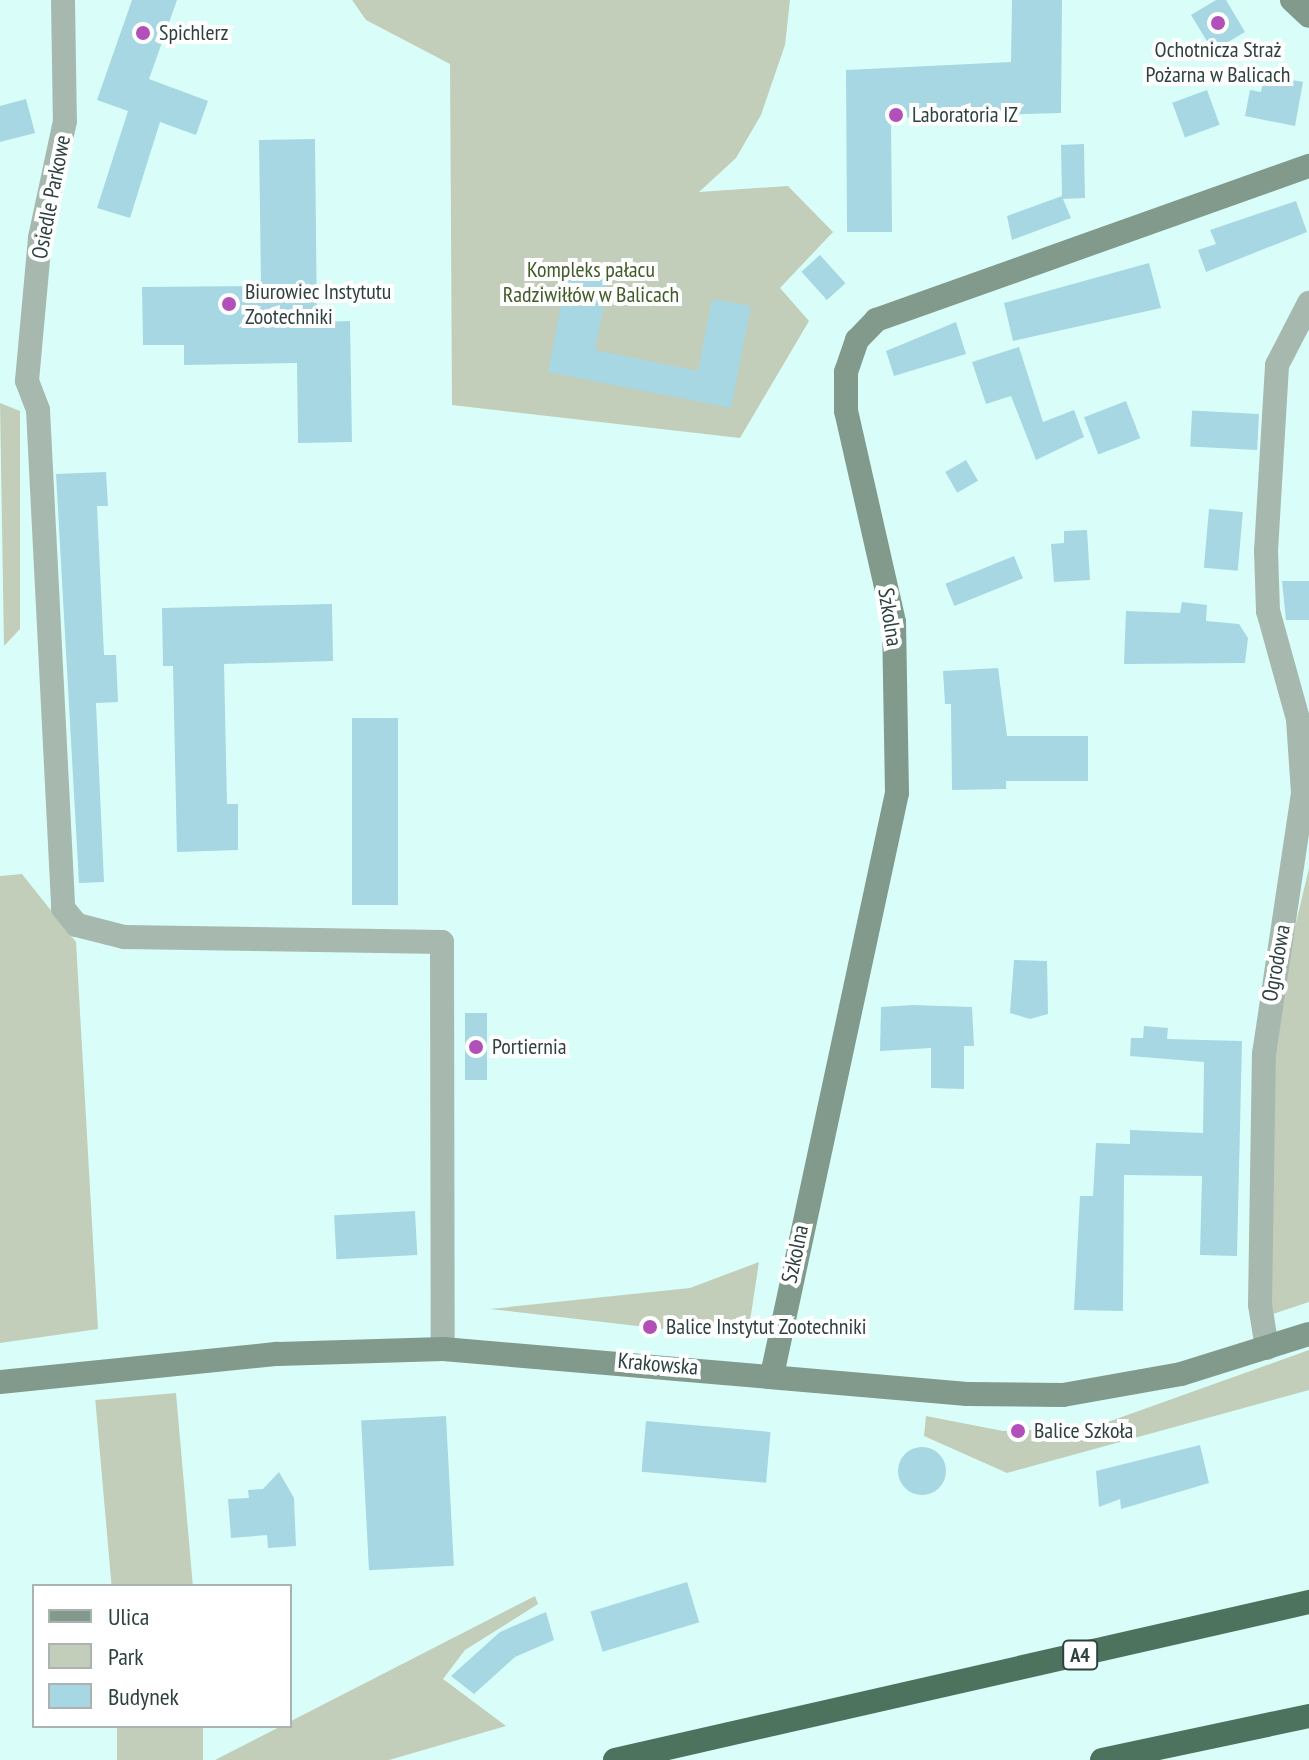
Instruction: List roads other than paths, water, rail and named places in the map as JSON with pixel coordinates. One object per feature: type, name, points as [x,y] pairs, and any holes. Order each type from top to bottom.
[{"type":"highway","name":"A4","points":[[615,1760],[1309,1602]]},
{"type":"highway","points":[[1102,1760],[1309,1716]]},
{"type":"street","name":"Osiedle Parkowe","points":[[63,0],[65,121],[40,238],[29,394],[38,410],[63,908],[77,925],[124,937],[442,942],[443,1349]]},
{"type":"street","points":[[1292,0],[1309,16]]},
{"type":"street","name":"Szkolna","points":[[772,1375],[897,793],[894,622],[846,411],[846,372],[857,340],[876,320],[1309,166]]},
{"type":"street","name":"Ogrodowa","points":[[1267,1348],[1260,1305],[1264,1054],[1303,793],[1298,719],[1268,611],[1266,551],[1277,365],[1309,303]]},
{"type":"street","name":"Krakowska","points":[[0,1382],[278,1354],[443,1349],[1063,1395],[1267,1348],[1309,1334]]},
{"type":"place","name":"Ochotnicza Straż Pożarna w Balicach","points":[[1218,23]]},
{"type":"place","name":"Spichlerz","points":[[143,33]]},
{"type":"place","name":"Laboratoria IZ","points":[[896,115]]},
{"type":"place","name":"Biurowiec Instytutu Zootechniki","points":[[229,304]]},
{"type":"place","name":"Portiernia","points":[[476,1047]]},
{"type":"place","name":"Balice Instytut Zootechniki","points":[[650,1327]]},
{"type":"place","name":"Balice Szkoła","points":[[1018,1431]]},
{"type":"park label","name":"Kompleks pałacu Radziwiłłów w Balicach","points":[[591,282]]}]
